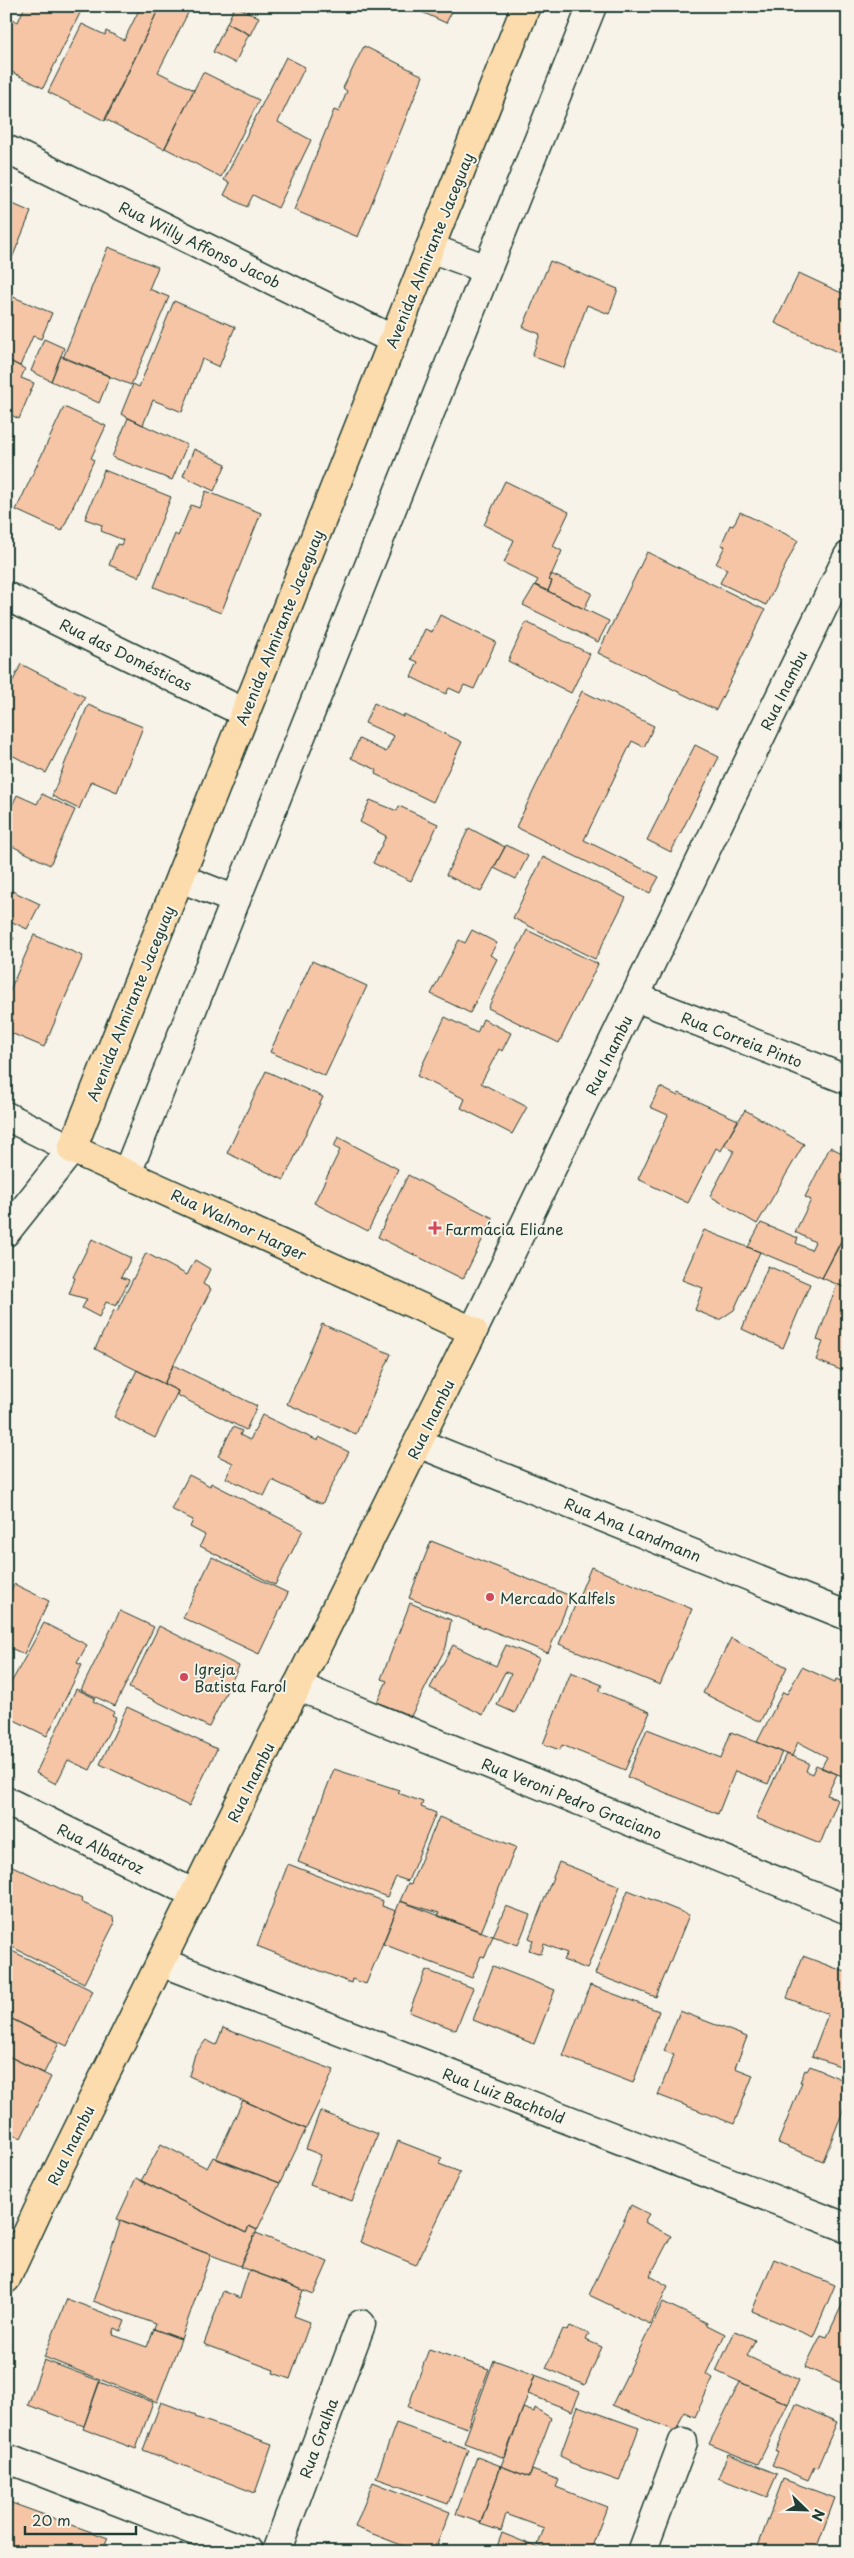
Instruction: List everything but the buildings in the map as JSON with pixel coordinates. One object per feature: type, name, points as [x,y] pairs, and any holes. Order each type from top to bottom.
[{"type":"main road","name":"Avenida Almirante Jaceguay","points":[[72,1149],[526,6]]},
{"type":"main road","name":"Rua Walmor Harger","points":[[72,1149],[473,1331]]},
{"type":"main road","name":"Rua Inambu","points":[[6,2279],[473,1331]]},
{"type":"street","points":[[127,1173],[592,6]]},
{"type":"street","name":"Rua Willy Affonso Jacob","points":[[6,149],[394,340]]},
{"type":"street","points":[[430,248],[487,268]]},
{"type":"street","name":"Rua Inambu","points":[[473,1331],[848,556]]},
{"type":"street","name":"Rua das Domésticas","points":[[6,596],[245,713]]},
{"type":"street","points":[[180,878],[236,900]]},
{"type":"street","name":"Rua Correia Pinto","points":[[635,997],[848,1080]]},
{"type":"street","name":"Rua Walmor Harger","points":[[6,1116],[72,1149]]},
{"type":"street","name":"Avenida Almirante Jaceguay","points":[[6,1232],[72,1149]]},
{"type":"street","name":"Rua Ana Landmann","points":[[418,1443],[848,1616]]},
{"type":"street","name":"Rua Veroni Pedro Graciano","points":[[297,1686],[848,1910]]},
{"type":"street","name":"Rua Albatroz","points":[[6,1801],[195,1894]]},
{"type":"street","name":"Rua Luiz Bachtold","points":[[161,1962],[848,2228]]},
{"type":"street","name":"Rua Gralha","points":[[276,2552],[361,2324]]},
{"type":"street","points":[[642,2552],[684,2442]]},
{"type":"street","points":[[6,2458],[249,2552]]},
{"type":"place","name":"Farmácia Eliane","points":[[435,1228]]},
{"type":"place","name":"Mercado Kalfels","points":[[490,1597]]},
{"type":"place","name":"Igreja Batista Farol","points":[[184,1677]]}]
